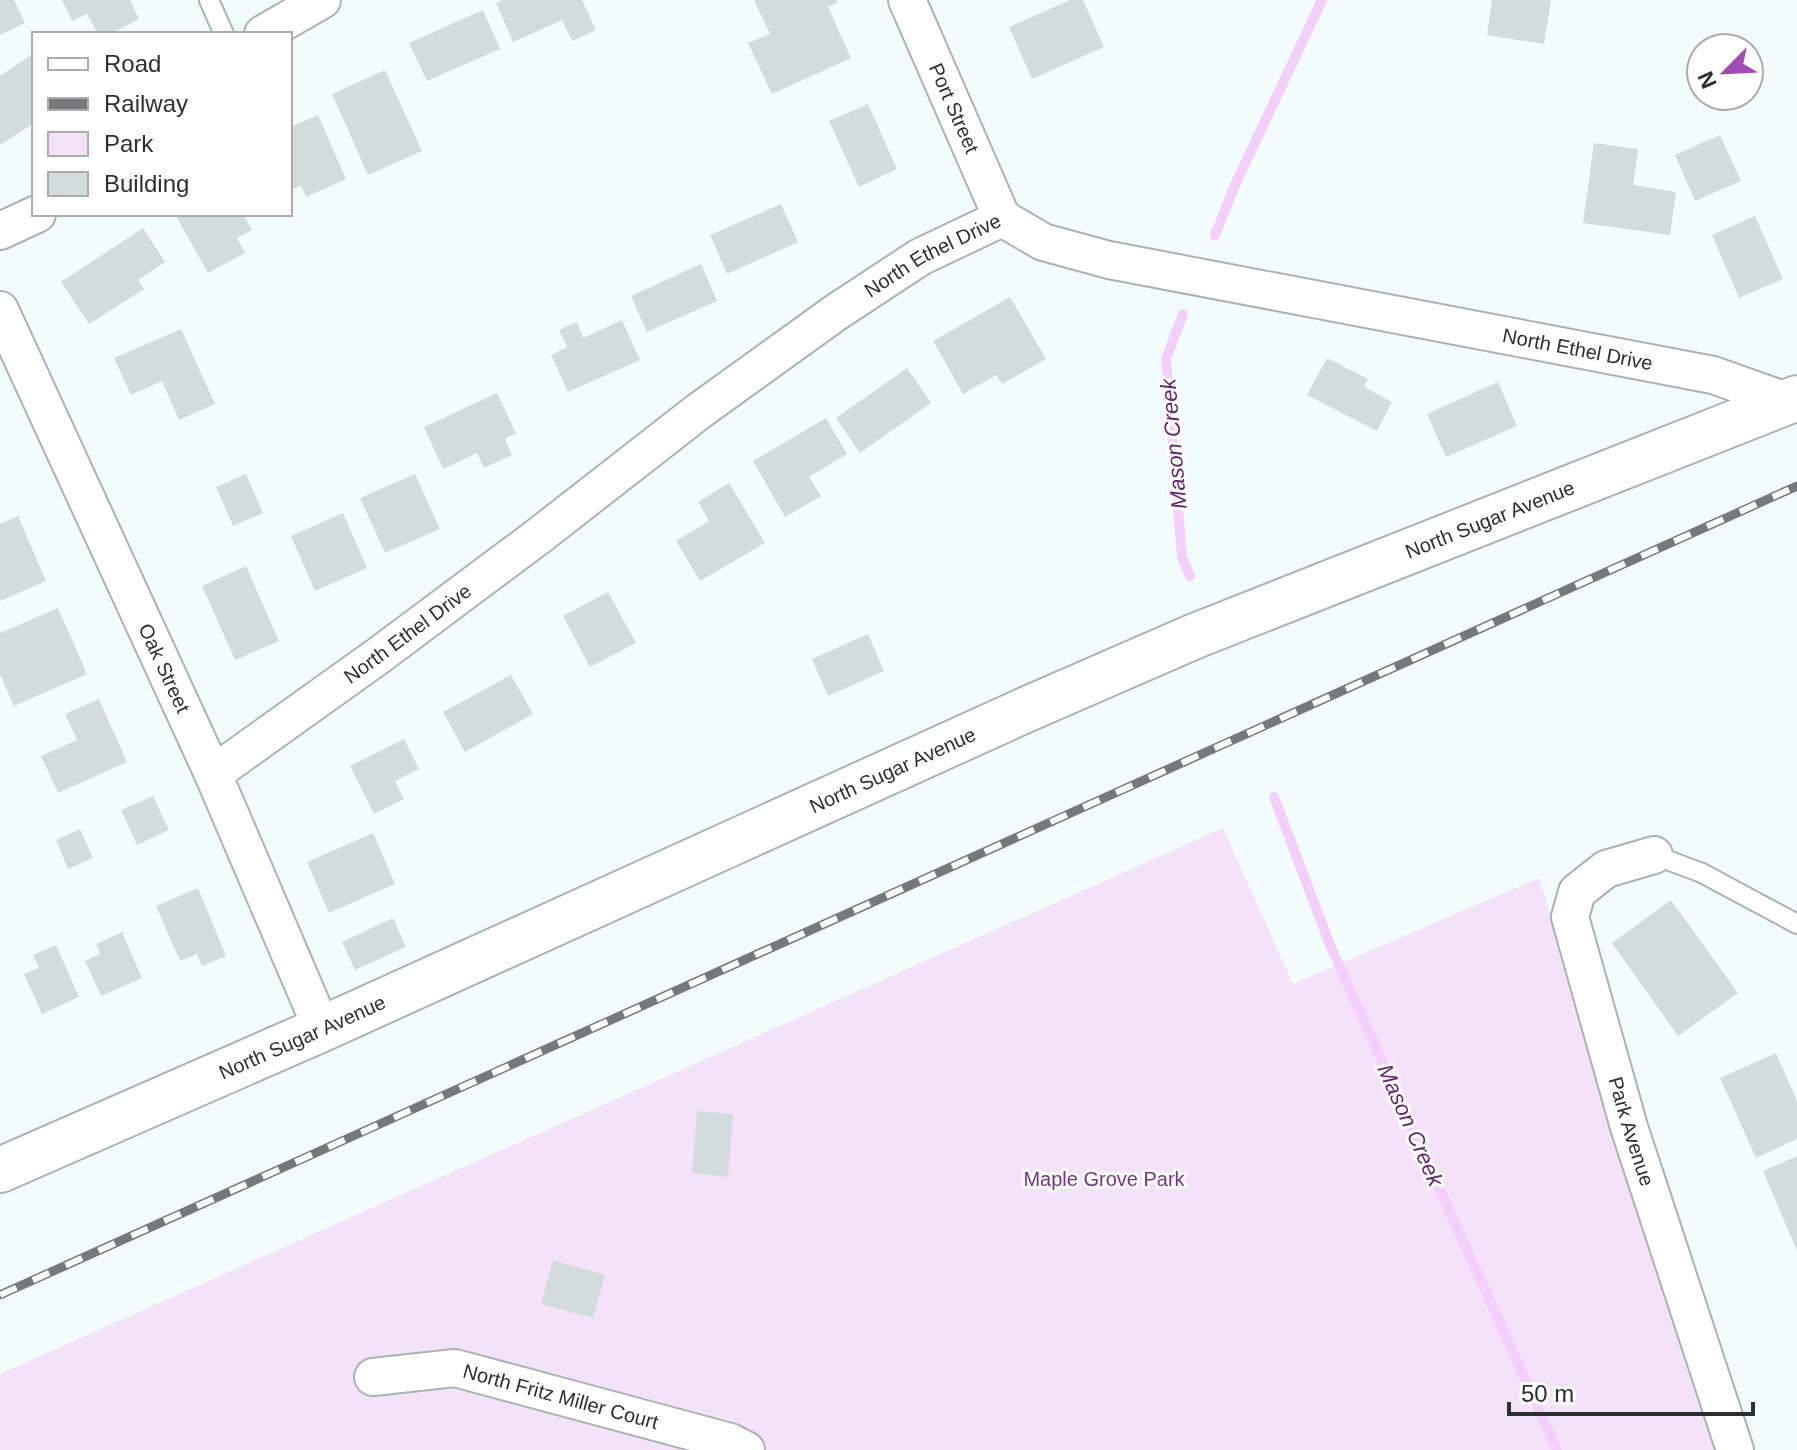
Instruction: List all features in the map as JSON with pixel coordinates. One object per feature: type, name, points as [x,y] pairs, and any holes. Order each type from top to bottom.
[{"type":"street","points":[[266,32],[322,0]]},
{"type":"street","name":"Port Street","points":[[907,0],[1002,218]]},
{"type":"street","points":[[0,231],[33,216]]},
{"type":"street","name":"North Ethel Drive","points":[[213,774],[378,656],[699,411],[835,313],[920,257],[1002,218],[1043,242],[1109,260],[1713,375],[1793,400]]},
{"type":"street","name":"Oak Street","points":[[0,310],[213,774],[322,1029]]},
{"type":"street","name":"North Sugar Avenue","points":[[0,1170],[322,1029],[1195,636],[1793,400]]},
{"type":"street","name":"Park Avenue","points":[[1654,855],[1606,869],[1577,892],[1570,917],[1629,1127],[1735,1450]]},
{"type":"street","name":"North Fritz Miller Court","points":[[373,1377],[455,1368],[730,1442],[746,1450]]},
{"type":"lane","points":[[209,0],[223,32]]},
{"type":"lane","points":[[1654,855],[1702,873],[1797,924]]},
{"type":"green space","name":"Maple Grove Park","points":[[1223,828],[1293,984],[1539,878],[1719,1450],[0,1450],[0,1374]]},
{"type":"building","points":[[0,0],[14,0],[25,23],[0,35]]},
{"type":"building","points":[[62,0],[130,0],[139,19],[114,32],[97,32],[87,14],[72,21]]},
{"type":"building","points":[[503,0],[582,0],[596,30],[572,41],[562,20],[513,42],[496,3]]},
{"type":"building","points":[[754,0],[836,0],[837,3],[828,7],[851,58],[772,94],[748,43],[770,34]]},
{"type":"building","points":[[1070,0],[1083,0],[1104,47],[1032,79],[1009,27]]},
{"type":"building","points":[[1492,0],[1551,0],[1544,44],[1487,35]]},
{"type":"building","points":[[483,10],[500,49],[427,81],[409,43]]},
{"type":"building","points":[[32,54],[32,124],[0,145],[0,76]]},
{"type":"building","points":[[385,70],[422,151],[368,175],[332,94]]},
{"type":"building","points":[[868,104],[897,169],[859,187],[829,121]]},
{"type":"building","points":[[318,115],[346,179],[306,197],[301,186],[292,189],[292,126]]},
{"type":"building","points":[[1720,135],[1741,181],[1695,201],[1675,155]]},
{"type":"building","points":[[1594,143],[1638,149],[1633,185],[1676,192],[1670,235],[1583,223]]},
{"type":"building","points":[[781,204],[798,242],[727,274],[710,235]]},
{"type":"building","points":[[176,216],[244,216],[252,230],[237,238],[245,253],[208,273]]},
{"type":"building","points":[[1755,216],[1783,279],[1739,298],[1712,235]]},
{"type":"building","points":[[143,228],[165,262],[138,280],[144,289],[89,324],[61,282]]},
{"type":"building","points":[[701,264],[717,301],[647,332],[631,296]]},
{"type":"building","points":[[1010,297],[1046,359],[1002,384],[996,375],[963,394],[933,341]]},
{"type":"building","points":[[622,320],[640,360],[568,392],[551,355],[567,347],[559,330],[577,322],[583,338]]},
{"type":"building","points":[[181,329],[215,404],[179,420],[162,381],[131,395],[114,358]]},
{"type":"building","points":[[1327,358],[1368,379],[1364,387],[1392,402],[1377,431],[1307,395]]},
{"type":"building","points":[[907,368],[931,403],[860,453],[836,418]]},
{"type":"building","points":[[1498,382],[1517,426],[1446,457],[1427,414]]},
{"type":"building","points":[[497,393],[516,433],[505,439],[512,455],[484,468],[477,453],[443,469],[424,427]]},
{"type":"building","points":[[826,418],[847,454],[809,477],[821,496],[785,517],[753,461]]},
{"type":"building","points":[[246,474],[263,513],[233,526],[216,487]]},
{"type":"building","points":[[415,474],[440,529],[385,553],[360,498]]},
{"type":"building","points":[[729,483],[765,543],[700,581],[676,541],[709,521],[698,502]]},
{"type":"building","points":[[343,513],[367,568],[315,591],[291,536]]},
{"type":"building","points":[[18,516],[46,581],[0,601],[0,524]]},
{"type":"building","points":[[246,566],[279,641],[235,660],[202,586]]},
{"type":"building","points":[[608,592],[636,643],[590,667],[563,616]]},
{"type":"building","points":[[58,608],[87,674],[14,706],[0,674],[0,633]]},
{"type":"building","points":[[868,634],[884,671],[828,696],[812,659]]},
{"type":"building","points":[[511,675],[533,714],[465,752],[443,712]]},
{"type":"building","points":[[99,699],[127,762],[58,793],[41,756],[77,740],[65,714]]},
{"type":"building","points":[[404,739],[419,769],[395,781],[404,799],[374,814],[350,766]]},
{"type":"building","points":[[153,796],[169,830],[137,845],[121,810]]},
{"type":"building","points":[[80,829],[93,858],[68,869],[56,840]]},
{"type":"building","points":[[373,833],[395,884],[329,913],[307,862]]},
{"type":"building","points":[[198,888],[226,956],[202,966],[197,954],[180,961],[156,906]]},
{"type":"building","points":[[1671,900],[1738,993],[1678,1036],[1612,943]]},
{"type":"building","points":[[393,918],[406,947],[355,970],[342,942]]},
{"type":"building","points":[[122,932],[142,978],[101,996],[85,961],[100,954],[96,944]]},
{"type":"building","points":[[56,945],[79,997],[42,1014],[24,974],[39,968],[33,955]]},
{"type":"building","points":[[1776,1053],[1797,1101],[1797,1139],[1756,1158],[1720,1078]]},
{"type":"building","points":[[697,1111],[733,1114],[728,1177],[692,1173]]},
{"type":"building","points":[[1797,1156],[1797,1251],[1763,1171]]},
{"type":"building","points":[[553,1260],[605,1275],[593,1318],[541,1304]]},
{"type":"waterway","name":"Mason Creek","points":[[1215,235],[1235,185],[1322,0]]},
{"type":"waterway","name":"Mason Creek","points":[[1183,314],[1166,359],[1182,557],[1190,576]]},
{"type":"waterway","name":"Mason Creek","points":[[1274,797],[1330,945],[1557,1450]]},
{"type":"railway","points":[[0,1295],[1797,486]]}]
